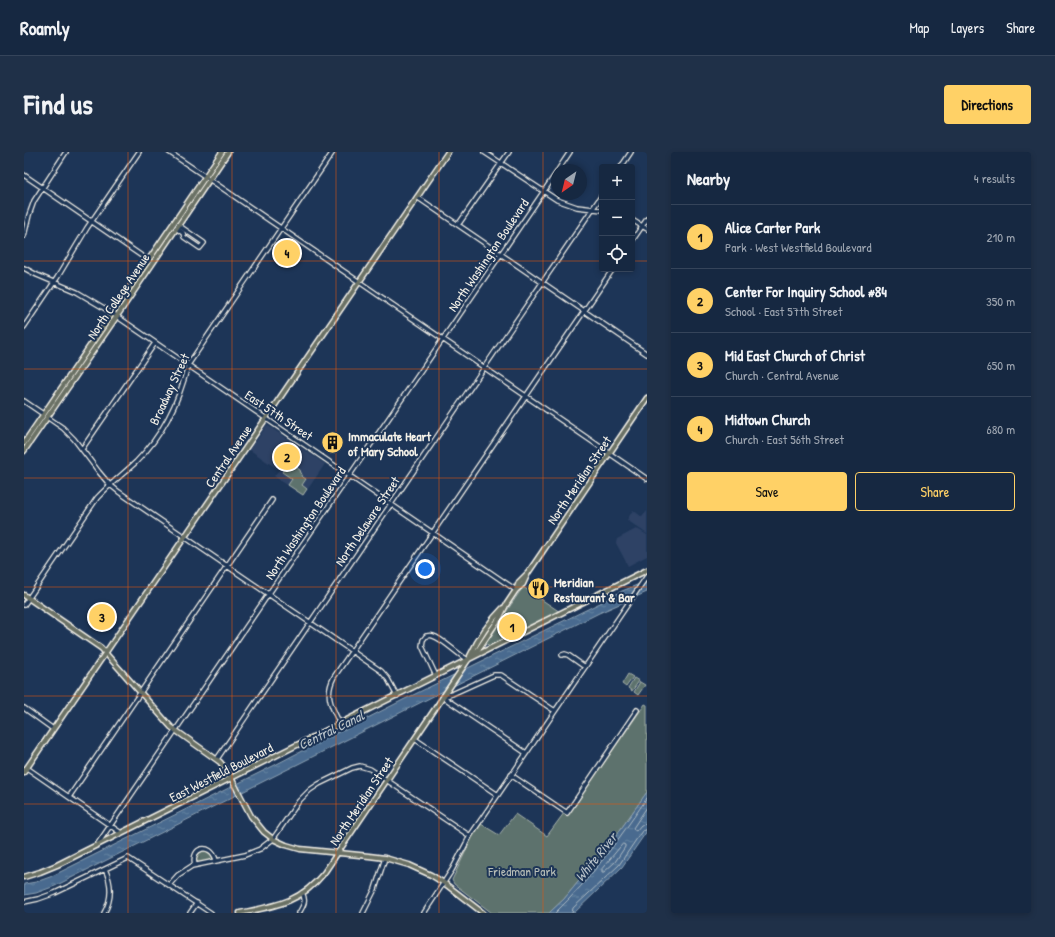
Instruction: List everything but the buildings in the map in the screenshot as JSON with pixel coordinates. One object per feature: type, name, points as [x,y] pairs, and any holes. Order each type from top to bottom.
[{"type":"main road","name":"North College Avenue","points":[[24,442],[117,316],[177,227],[208,178],[222,152]]},
{"type":"main road","name":"North College Avenue","points":[[24,451],[45,415],[112,313],[228,152]]},
{"type":"main road","name":"Central Avenue","points":[[25,770],[448,152]]},
{"type":"main road","name":"North Meridian Street","points":[[468,660],[483,642],[500,617],[519,582],[528,573],[647,398]]},
{"type":"main road","name":"East Westfield Boulevard","points":[[24,877],[51,868],[647,570]]},
{"type":"main road","points":[[24,595],[99,647],[175,731],[216,759],[225,768],[240,798],[255,822],[273,839],[300,849],[385,858],[416,868],[444,883],[483,913]]},
{"type":"main road","name":"North Meridian Street","points":[[240,913],[278,905],[294,899],[320,878],[339,853],[462,670],[474,647],[495,617],[506,605]]},
{"type":"main road","points":[[483,642],[486,647],[490,649]]},
{"type":"street","points":[[24,236],[32,206],[66,152]]},
{"type":"street","points":[[24,327],[92,221],[139,152]]},
{"type":"street","points":[[169,152],[647,479]]},
{"type":"street","name":"Broadway Street","points":[[24,605],[94,503],[104,491],[152,444],[161,431],[179,396],[188,365],[333,152]]},
{"type":"street","points":[[484,152],[552,198],[564,204],[599,210]]},
{"type":"street","points":[[458,225],[508,152]]},
{"type":"street","name":"North Washington Boulevard","points":[[562,164],[570,152]]},
{"type":"street","points":[[623,164],[631,152]]},
{"type":"street","points":[[24,175],[148,261]]},
{"type":"street","name":"North Washington Boulevard","points":[[97,845],[551,181]]},
{"type":"street","points":[[417,197],[647,354]]},
{"type":"street","name":"North Delaware Street","points":[[216,759],[599,199]]},
{"type":"street","points":[[635,236],[647,219]]},
{"type":"street","points":[[635,222],[647,230]]},
{"type":"street","points":[[177,227],[184,231],[204,243],[200,248],[184,237],[184,231]]},
{"type":"street","name":"East 57th Street","points":[[24,268],[77,292],[117,316],[516,590]]},
{"type":"street","points":[[340,724],[330,705],[329,695],[333,679],[611,272]]},
{"type":"street","points":[[82,449],[155,343]]},
{"type":"street","points":[[24,401],[64,429],[82,449],[110,485],[381,671],[389,681],[397,696]]},
{"type":"street","points":[[69,797],[272,500]]},
{"type":"street","points":[[424,913],[444,883],[470,836],[646,577]]},
{"type":"street","points":[[436,676],[422,646],[423,640],[426,636],[433,636],[468,660]]},
{"type":"street","points":[[562,656],[565,654],[568,655],[585,667]]},
{"type":"street","points":[[443,697],[498,674],[555,710]]},
{"type":"street","points":[[443,697],[526,753]]},
{"type":"street","points":[[24,708],[53,729]]},
{"type":"street","points":[[511,775],[566,813],[637,710]]},
{"type":"street","points":[[415,739],[498,794]]},
{"type":"street","points":[[169,885],[182,872],[195,865],[252,853],[263,848],[273,839],[301,798],[313,788],[352,768],[360,766],[370,769],[470,836]]},
{"type":"street","points":[[25,770],[69,797],[121,833]]},
{"type":"street","points":[[195,865],[194,859],[198,850],[207,849],[214,854],[216,860]]},
{"type":"street","points":[[24,902],[55,893],[128,858],[211,913]]},
{"type":"street","points":[[362,913],[374,891],[385,858]]},
{"type":"street","points":[[104,913],[111,892],[110,882],[105,869]]},
{"type":"street","points":[[298,913],[304,903],[302,893]]},
{"type":"street","points":[[190,913],[197,904]]},
{"type":"shaded area","points":[[267,425],[325,464],[303,496],[274,476],[279,470],[250,450]]},
{"type":"shaded area","points":[[633,510],[642,517],[647,511],[647,534],[627,520]]},
{"type":"shaded area","points":[[636,529],[647,535],[647,556],[628,566],[616,543],[617,539]]},
{"type":"green space","points":[[289,462],[300,470],[302,474],[301,476],[306,479],[302,485],[307,489],[303,495],[288,485],[292,479],[282,472]]},
{"type":"green space","points":[[523,587],[560,612],[490,646],[485,643]]},
{"type":"green space","points":[[628,674],[633,677],[626,687],[622,684]]},
{"type":"green space","points":[[634,678],[639,681],[632,691],[628,688]]},
{"type":"green space","points":[[640,682],[645,685],[638,695],[634,692]]},
{"type":"green space","name":"Friedman Park","points":[[645,704],[647,705],[647,792],[613,840],[564,899],[549,913],[492,913],[454,884],[452,880],[473,836],[481,824],[499,835],[515,814],[547,836],[564,813],[567,816]]},
{"type":"green space","points":[[203,851],[208,852],[213,859],[200,863],[196,861],[197,855]]},
{"type":"water","name":"Central Canal","points":[[647,581],[647,592],[599,613],[55,886],[36,893],[24,895],[24,884],[50,877],[622,591]]},
{"type":"water","points":[[647,792],[647,831],[622,867],[574,913],[549,913],[564,899],[613,840]]},
{"type":"place","name":"Midtown Church","points":[[287,253]]},
{"type":"place","name":"Immaculate Heart of Mary School","points":[[332,443]]},
{"type":"place","name":"Center For Inquiry School #84","points":[[287,457]]},
{"type":"place","name":"Meridian Restaurant & Bar","points":[[539,589]]},
{"type":"place","name":"Mid East Church of Christ","points":[[102,617]]},
{"type":"place","name":"Alice Carter Park","points":[[512,627]]},
{"type":"water label","name":"White River","points":[[596,857]]}]
